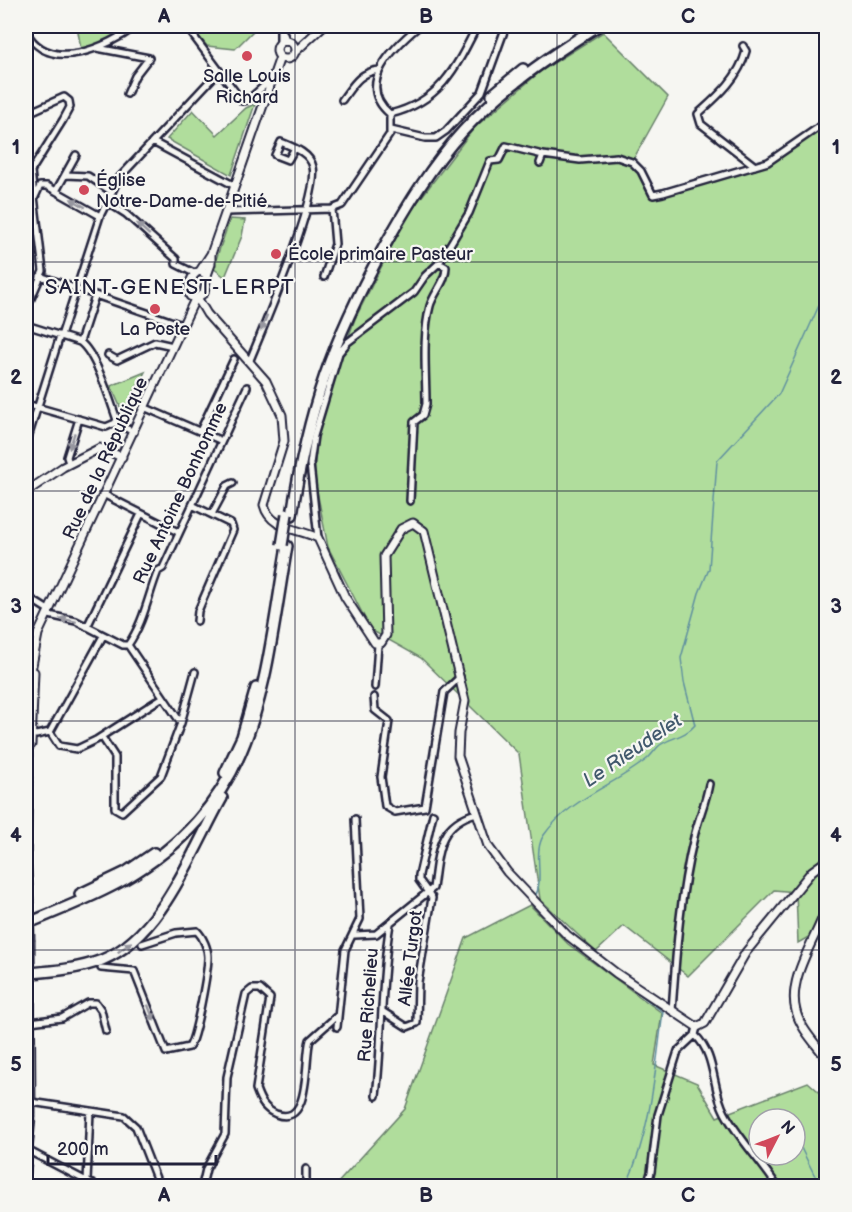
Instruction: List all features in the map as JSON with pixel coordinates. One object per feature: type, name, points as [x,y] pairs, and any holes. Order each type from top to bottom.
[{"type":"highway","points":[[30,973],[71,969],[103,960],[132,942],[148,927],[186,865],[233,777],[254,724],[262,690],[300,434],[323,362],[356,287],[399,208],[440,148],[484,102],[511,78],[587,26]]},
{"type":"highway","points":[[289,514],[304,443],[330,357],[363,285],[420,184],[452,144],[486,108],[549,57],[598,26]]},
{"type":"highway","points":[[26,918],[126,872],[169,841],[208,800],[232,759],[249,715],[284,545]]},
{"type":"highway","points":[[26,924],[115,885],[162,855],[194,825],[213,802],[240,757]]},
{"type":"street","points":[[26,31],[32,41],[48,52],[62,54],[114,42],[136,26]]},
{"type":"street","points":[[186,26],[240,99],[246,102],[273,78]]},
{"type":"street","points":[[280,26],[286,43],[294,53]]},
{"type":"street","points":[[318,538],[272,522],[266,514],[264,505],[284,441],[284,428],[272,392],[250,360],[205,310],[189,288],[200,273],[211,264],[211,255],[267,93],[283,58],[294,53],[323,26]]},
{"type":"street","points":[[226,212],[332,209],[342,205],[391,130],[390,114],[381,106],[376,93],[379,70],[396,46],[419,26]]},
{"type":"street","points":[[390,114],[411,109],[450,76],[477,26]]},
{"type":"street","points":[[391,130],[425,138],[436,138],[446,131],[482,92],[506,26]]},
{"type":"street","points":[[283,58],[277,51],[286,43],[303,44]]},
{"type":"street","points":[[743,46],[746,51],[744,61],[734,78],[698,114],[701,124],[755,166]]},
{"type":"street","points":[[95,48],[149,58],[135,76],[127,94]]},
{"type":"street","points":[[267,93],[283,58]]},
{"type":"street","points":[[342,100],[367,71],[379,70]]},
{"type":"street","points":[[26,444],[100,216],[119,178],[219,71]]},
{"type":"street","points":[[26,114],[63,97],[69,101],[70,107],[63,120],[31,171],[43,271],[26,310]]},
{"type":"street","points":[[378,644],[372,640],[345,597],[318,538],[310,464],[314,436],[339,353],[348,342],[414,292],[425,276],[439,263],[469,213],[490,161],[499,160],[506,146],[543,155],[580,160],[617,157],[632,162],[641,171],[646,186],[653,195],[768,162],[826,122]]},
{"type":"street","points":[[153,142],[235,186]]},
{"type":"street","points":[[250,360],[308,210],[313,167],[308,158],[295,148]]},
{"type":"street","points":[[56,191],[76,155]]},
{"type":"street","points":[[540,163],[543,155]]},
{"type":"street","points":[[66,175],[88,176],[112,192]]},
{"type":"street","points":[[34,201],[40,186],[47,186],[100,216]]},
{"type":"street","points":[[107,202],[126,214],[176,259],[176,264],[200,273]]},
{"type":"street","points":[[324,277],[335,244],[332,209]]},
{"type":"street","points":[[410,501],[414,423],[423,415],[426,404],[427,324],[430,305],[446,275],[446,267],[439,263]]},
{"type":"street","points":[[196,298],[200,273]]},
{"type":"street","points":[[40,276],[182,325]]},
{"type":"street","points":[[80,342],[95,296]]},
{"type":"street","name":"Rue de la République","points":[[26,1173],[29,1151],[28,1116],[31,1102],[28,1012],[30,941],[26,858],[28,752],[31,734],[26,697],[28,677],[38,634],[50,613],[146,408],[187,313],[196,298]]},
{"type":"street","points":[[26,325],[80,342],[90,355],[116,422],[134,432]]},
{"type":"street","points":[[108,355],[117,360],[155,342],[173,346]]},
{"type":"street","points":[[200,431],[234,358]]},
{"type":"street","name":"Rue Antoine Bonhomme","points":[[128,645],[137,632],[145,612],[144,604],[247,387]]},
{"type":"street","points":[[26,404],[106,427],[116,422]]},
{"type":"street","points":[[146,408],[222,441]]},
{"type":"street","points":[[69,463],[68,457],[79,419]]},
{"type":"street","points":[[26,492],[69,463],[100,448],[122,457]]},
{"type":"street","points":[[212,514],[227,486],[233,483]]},
{"type":"street","points":[[105,495],[178,532]]},
{"type":"street","points":[[192,506],[231,524],[233,530],[195,618],[197,621]]},
{"type":"street","points":[[87,627],[141,514]]},
{"type":"street","points":[[378,644],[386,635],[384,556],[401,529],[408,524],[419,525],[430,548],[465,700],[459,733],[458,756],[489,846],[507,872],[581,946],[672,1011],[696,1031],[715,1073],[717,1090],[725,1113],[777,1186]]},
{"type":"street","points":[[26,596],[50,613],[87,627],[123,645],[128,645],[181,723]]},
{"type":"street","points":[[50,732],[103,636]]},
{"type":"street","points":[[375,687],[378,644]]},
{"type":"street","points":[[102,737],[115,757],[115,808],[122,812],[161,776],[181,723],[195,672]]},
{"type":"street","points":[[374,697],[375,710],[389,721],[381,777],[385,806],[395,812],[425,807],[444,692],[460,677]]},
{"type":"street","points":[[50,732],[59,746],[77,749],[102,737],[163,697]]},
{"type":"street","points":[[31,734],[50,732]]},
{"type":"street","points":[[672,1011],[676,947],[686,881],[694,836],[710,784]]},
{"type":"street","points":[[433,814],[419,877],[429,892],[434,888],[433,872],[443,839],[458,819],[477,813]]},
{"type":"street","points":[[337,1027],[345,950],[355,935],[360,919],[355,819]]},
{"type":"street","points":[[647,1186],[651,1172],[658,1115],[678,1051],[705,1023],[751,945],[812,871],[826,861]]},
{"type":"street","name":"Rue Richelieu","points":[[376,1096],[382,1042],[382,973],[390,924],[429,892]]},
{"type":"street","name":"Allée Turgot","points":[[382,1011],[407,1028],[417,1023],[418,982],[432,898],[429,892]]},
{"type":"street","points":[[826,909],[801,970],[795,1002],[801,1023],[826,1058]]},
{"type":"street","points":[[355,935],[376,934],[390,924]]},
{"type":"street","points":[[101,968],[134,971],[166,1052],[189,1047],[208,956],[201,935],[197,931],[176,933],[142,944]]},
{"type":"street","points":[[202,1186],[206,1169],[225,1134],[227,1089],[243,997],[249,991],[260,989],[270,998],[256,1089],[260,1100],[279,1115],[291,1114],[301,1105],[310,1040],[338,1015]]},
{"type":"street","points":[[30,1022],[62,1018],[88,1003],[96,1003],[101,1010],[106,1032]]},
{"type":"street","points":[[31,1102],[130,1120],[136,1127],[159,1186]]},
{"type":"street","points":[[87,1182],[90,1111]]},
{"type":"street","points":[[29,1151],[96,1186]]},
{"type":"street","points":[[303,1186],[306,1181],[306,1169]]},
{"type":"green space","points":[[77,26],[127,26],[128,29],[98,44],[81,49]]},
{"type":"green space","points":[[190,26],[258,26],[235,49],[207,46]]},
{"type":"green space","points":[[603,32],[668,97],[634,158],[652,195],[769,162],[826,124],[826,927],[798,943],[796,892],[774,890],[688,976],[624,926],[596,952],[540,899],[519,754],[421,658],[371,630],[328,547],[314,476],[317,437],[332,382],[355,319],[407,216],[474,128],[541,71]]},
{"type":"green space","points":[[255,104],[231,175],[167,139],[193,110],[217,135],[246,108]]},
{"type":"green space","points":[[230,219],[245,220],[242,236],[225,277],[213,268]]},
{"type":"green space","points":[[145,372],[123,413],[111,386]]},
{"type":"green space","points":[[530,905],[568,944],[662,1013],[654,1065],[697,1083],[717,1117],[808,1082],[826,1098],[826,1186],[335,1186],[405,1109],[466,938]]},
{"type":"waterway","name":"Le Rieudelet","points":[[535,897],[539,882],[539,849],[544,835],[554,822],[579,802],[634,768],[660,745],[687,732],[695,725],[684,682],[681,658],[699,593],[709,569],[717,461],[779,394],[826,290]]},
{"type":"waterway","name":"Le Rieudelet","points":[[532,903],[547,919]]},
{"type":"waterway","name":"Le Rieudelet","points":[[563,936],[602,966]]},
{"type":"waterway","name":"Le Rieudelet","points":[[618,978],[663,1012],[647,1123],[626,1186]]},
{"type":"waterway","points":[[807,1160],[820,1186]]},
{"type":"place","name":"Salle Louis Richard","points":[[247,56]]},
{"type":"place","name":"Église Notre-Dame-de-Pitié","points":[[84,190]]},
{"type":"place","name":"École primaire Pasteur","points":[[276,254]]},
{"type":"place","name":"La Poste","points":[[155,309]]},
{"type":"district","name":"SAINT-GENEST-LERPT","points":[[170,287]]}]
